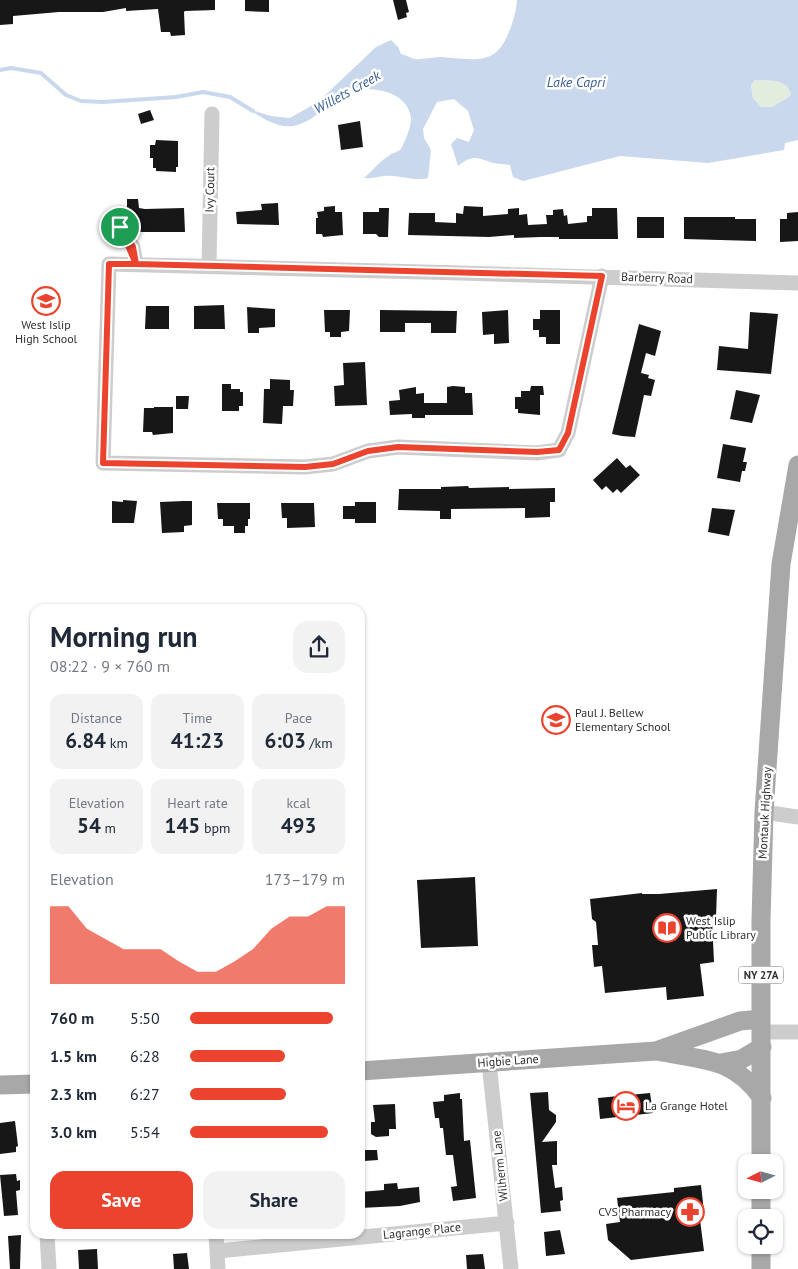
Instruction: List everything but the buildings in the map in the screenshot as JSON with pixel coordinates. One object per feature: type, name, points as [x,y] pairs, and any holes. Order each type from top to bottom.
[{"type":"main road","name":"Montauk Highway","points":[[762,1154],[761,1033],[764,812],[781,564],[795,500],[798,465]]},
{"type":"main road","name":"Higbie Lane","points":[[656,1051],[740,1021],[761,1033],[742,1059],[721,1063]]},
{"type":"main road","points":[[718,1028],[714,1046],[717,1058],[721,1063]]},
{"type":"main road","name":"Higbie Lane","points":[[365,1071],[656,1051],[721,1063],[740,1073],[752,1083],[762,1098]]},
{"type":"main road","points":[[0,1085],[30,1084]]},
{"type":"main road","points":[[761,1254],[761,1269]]},
{"type":"street","name":"Ivy Court","points":[[209,266],[212,114]]},
{"type":"street","points":[[120,227],[133,247],[136,264]]},
{"type":"street","name":"Barberry Road","points":[[602,276],[568,433],[559,450],[537,452],[398,447],[368,451],[333,464],[305,467],[103,463],[109,264],[602,276],[798,283]]},
{"type":"street","points":[[764,812],[798,817]]},
{"type":"street","points":[[761,1033],[798,1032]]},
{"type":"street","name":"Wilherm Lane","points":[[489,1063],[511,1269]]},
{"type":"street","name":"Lagrange Place","points":[[365,1237],[507,1223]]},
{"type":"street","points":[[47,1239],[49,1269]]},
{"type":"street","points":[[217,1239],[218,1269]]},
{"type":"street","name":"Lagrange Place","points":[[218,1251],[342,1239]]},
{"type":"green space","points":[[755,80],[777,81],[787,86],[791,94],[773,107],[761,107],[753,98],[751,85]]},
{"type":"water","name":"Lake Capri","points":[[517,0],[798,0],[798,140],[785,143],[784,150],[708,163],[620,156],[523,181],[513,177],[510,165],[471,158],[458,166],[451,144],[457,138],[469,142],[474,130],[468,111],[454,99],[437,102],[423,129],[424,138],[431,150],[428,178],[415,179],[389,176],[364,178],[383,160],[400,150],[408,133],[411,121],[409,110],[394,95],[372,89],[352,89],[338,97],[312,118],[290,126],[278,125],[248,109],[271,116],[290,118],[318,102],[376,47],[391,40],[398,47],[401,54],[415,59],[442,57],[481,59],[489,56],[503,45],[515,13]],"holes":[[[755,80],[777,81],[787,86],[791,94],[773,107],[761,107],[753,98],[751,85]]]},
{"type":"waterway","name":"Willets Creek","points":[[0,70],[11,68],[41,73],[66,95],[81,101],[103,102],[176,97],[203,92],[230,97],[253,111]]},
{"type":"place","name":"West Islip High School","points":[[46,301]]},
{"type":"place","name":"Paul J. Bellew Elementary School","points":[[556,720]]},
{"type":"place","name":"West Islip Public Library","points":[[667,928]]},
{"type":"place","name":"La Grange Hotel","points":[[626,1106]]},
{"type":"place","name":"CVS Pharmacy","points":[[690,1212]]},
{"type":"route","points":[[120,227],[133,247],[136,264],[602,276],[568,433],[559,450],[537,452],[398,447],[368,451],[333,464],[305,467],[103,463],[109,264],[136,264],[120,227]]}]
